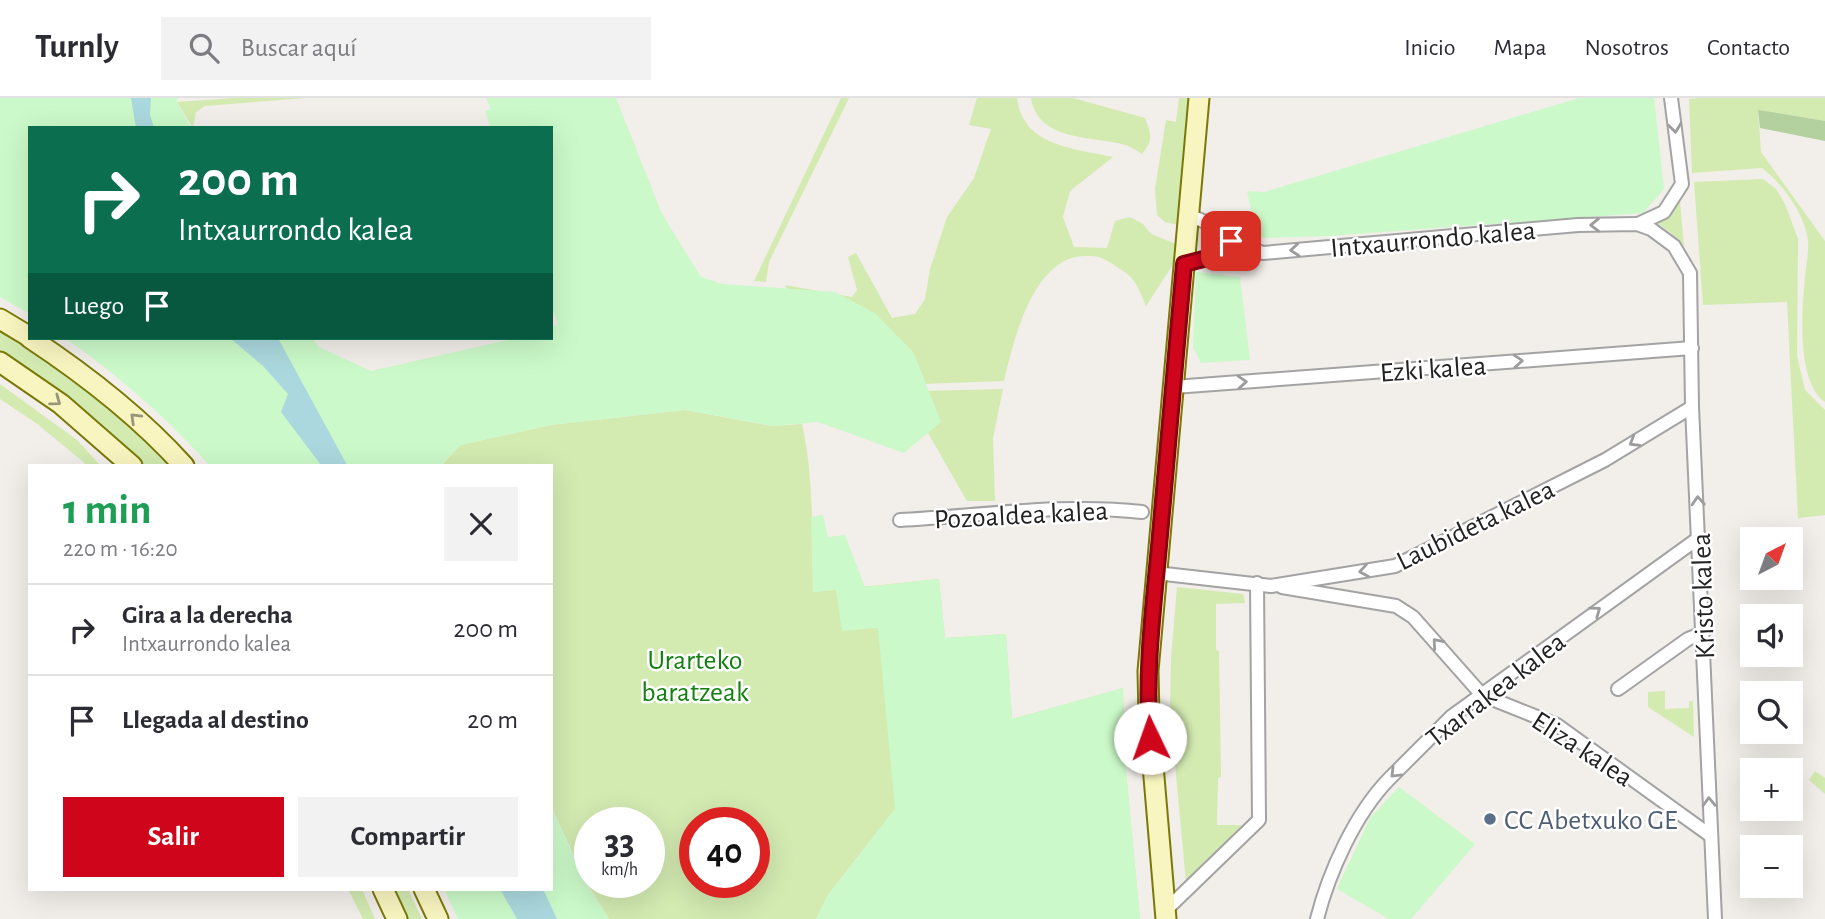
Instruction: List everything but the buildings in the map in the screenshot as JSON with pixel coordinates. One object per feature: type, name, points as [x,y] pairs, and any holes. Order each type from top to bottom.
[{"type":"street","points":[[1166,915],[1149,718],[1149,658],[1199,98]]},
{"type":"street","name":"Intxaurrondo kalea","points":[[1188,215],[1219,228],[1231,241],[1263,253],[1578,225],[1637,224],[1664,212],[1682,184],[1671,98]]},
{"type":"street","name":"Kristo kalea","points":[[1637,224],[1651,229],[1674,246],[1690,273],[1692,407],[1700,537],[1715,919]]},
{"type":"street","points":[[1184,264],[1223,254],[1231,241]]},
{"type":"street","points":[[0,319],[28,336]]},
{"type":"street","points":[[34,340],[125,408],[182,464]]},
{"type":"street","name":"Ezki kalea","points":[[1174,387],[1692,348]]},
{"type":"street","points":[[0,362],[61,404],[130,464]]},
{"type":"street","name":"Laubideta kalea","points":[[1156,573],[1271,586],[1395,566],[1605,460],[1692,407]]},
{"type":"street","name":"Pozoaldea kalea","points":[[900,520],[1000,512],[1142,512]]},
{"type":"street","name":"Txarrakea kalea","points":[[1317,919],[1346,841],[1380,788],[1452,716],[1700,537]]},
{"type":"street","points":[[1166,915],[1259,820],[1257,583]]},
{"type":"street","name":"Eliza kalea","points":[[1271,586],[1396,606],[1413,617],[1482,695],[1557,725],[1711,836]]},
{"type":"street","points":[[1618,688],[1688,639],[1703,633]]},
{"type":"street","points":[[384,891],[397,919]]},
{"type":"street","points":[[425,891],[438,919]]},
{"type":"green space","points":[[0,98],[178,98],[177,102],[190,126],[28,126],[28,313],[0,297]]},
{"type":"green space","points":[[235,98],[306,98],[205,106],[196,112],[193,126],[177,102]]},
{"type":"green space","points":[[486,98],[616,98],[662,214],[701,277],[722,284],[835,292],[875,313],[914,353],[941,422],[904,453],[818,422],[773,426],[685,410],[551,425],[461,445],[442,464],[208,464],[141,397],[68,340],[314,340],[319,347],[371,371],[508,340],[553,340],[553,326],[558,324],[553,310],[553,126],[490,126],[485,111],[491,109]]},
{"type":"green space","points":[[841,98],[849,98],[769,262],[766,282],[754,281]]},
{"type":"green space","points":[[977,98],[1017,98],[1021,114],[1029,127],[1040,136],[1067,147],[1113,157],[1070,191],[1063,217],[1074,247],[1107,248],[1115,221],[1130,217],[1143,224],[1151,234],[1176,244],[1174,263],[1146,306],[1133,280],[1106,260],[1084,256],[1066,260],[1051,270],[1028,304],[1013,345],[1004,381],[922,384],[791,300],[785,285],[852,297],[857,290],[848,257],[856,253],[892,318],[915,314],[925,299],[930,269],[947,217],[974,178],[991,129],[969,125]]},
{"type":"green space","points":[[1031,98],[1073,98],[1145,118],[1150,141],[1142,154],[1122,144],[1067,134],[1044,122],[1036,112]]},
{"type":"green space","points":[[1179,98],[1189,98],[1178,225],[1165,222],[1157,215],[1155,189],[1166,120],[1176,122]]},
{"type":"green space","points":[[1579,98],[1654,98],[1664,189],[1643,213],[1328,236],[1257,238],[1247,191],[1264,192]]},
{"type":"green space","points":[[1825,98],[1825,121],[1758,111],[1761,152],[1825,241],[1825,402],[1809,379],[1805,362],[1802,326],[1808,240],[1802,220],[1785,191],[1762,168],[1692,173],[1689,99]]},
{"type":"green space","points":[[1758,110],[1825,121],[1825,141],[1760,128]]},
{"type":"green space","points":[[1763,179],[1776,189],[1785,204],[1798,239],[1797,356],[1805,390],[1825,410],[1825,515],[1798,518],[1787,302],[1703,305],[1694,182]]},
{"type":"green space","points":[[1680,201],[1684,247],[1656,222],[1666,217]]},
{"type":"green space","points":[[1196,272],[1240,277],[1250,360],[1201,363],[1193,348]]},
{"type":"green space","points":[[0,327],[104,401],[172,464],[141,464],[0,353]]},
{"type":"green space","points":[[0,384],[77,440],[99,464],[86,464],[36,423],[0,399]]},
{"type":"green space","points":[[1003,389],[993,438],[995,501],[967,501],[924,426],[885,392]]},
{"type":"green space","name":"Urarteko baratzeak","points":[[685,410],[772,426],[802,424],[810,486],[813,592],[939,579],[945,638],[1006,634],[1012,719],[1123,688],[1125,760],[1140,919],[895,809],[828,895],[816,919],[609,919],[596,898],[665,898],[665,807],[574,807],[574,856],[553,810],[553,464],[443,464],[460,445],[551,425]]},
{"type":"green space","points":[[823,515],[828,537],[845,535],[865,587],[939,579],[945,638],[1006,634],[1012,719],[1123,688],[1125,760],[1140,919],[816,919],[828,895],[895,809],[878,628],[842,631],[836,590],[813,592],[811,517]]},
{"type":"green space","points":[[1177,587],[1243,594],[1245,603],[1216,604],[1221,777],[1218,778],[1217,825],[1242,825],[1203,869],[1186,882],[1170,710]]},
{"type":"green space","points":[[1665,691],[1665,709],[1689,708],[1689,701],[1693,701],[1694,737],[1648,707],[1648,692]]},
{"type":"green space","points":[[1815,771],[1825,778],[1825,794],[1809,780]]},
{"type":"green space","points":[[1399,787],[1475,844],[1411,919],[1389,919],[1337,889],[1370,818]]},
{"type":"green space","points":[[553,810],[574,857],[574,898],[595,898],[609,919],[458,919],[445,891],[553,891]]},
{"type":"green space","points":[[349,891],[363,891],[375,919],[363,919]]},
{"type":"green space","points":[[393,891],[409,891],[422,919],[406,919]]},
{"type":"water","points":[[131,98],[151,98],[150,114],[153,126],[136,126]]},
{"type":"water","points":[[232,340],[279,340],[346,464],[320,464],[281,412],[288,394],[263,366]]},
{"type":"water","points":[[501,891],[544,891],[557,919],[517,919]]},
{"type":"place","name":"CC Abetxuko GE","points":[[1490,819]]},
{"type":"route","points":[[1150,738],[1150,630],[1184,264],[1223,254],[1231,241]]}]
